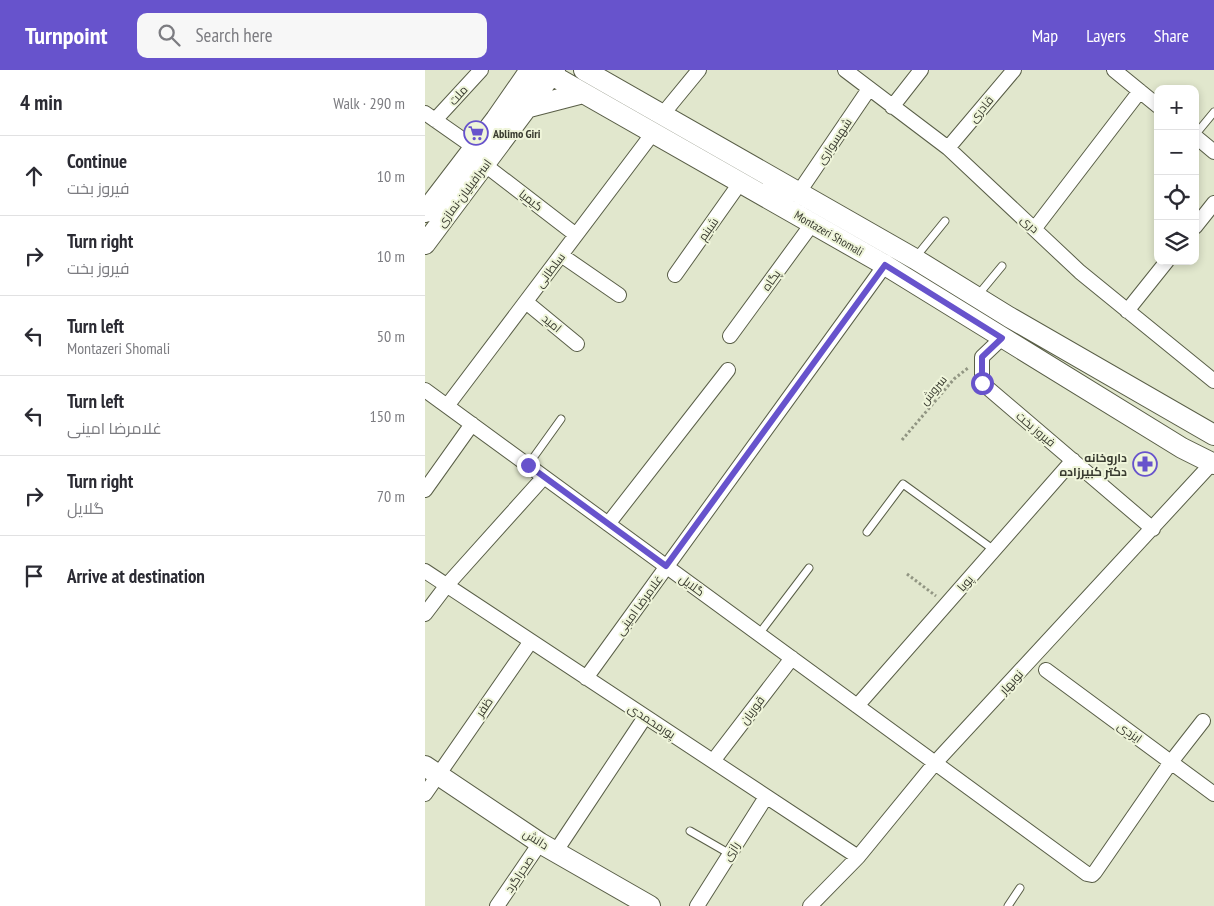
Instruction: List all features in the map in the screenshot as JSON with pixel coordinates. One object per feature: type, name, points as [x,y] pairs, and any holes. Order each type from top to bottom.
[{"type":"main road","points":[[513,70],[515,91]]},
{"type":"main road","name":"اسرافیلیان-نمازی","points":[[425,212],[475,148],[530,70]]},
{"type":"main road","name":"Montazeri Shomali","points":[[584,70],[915,259],[976,298],[1214,435]]},
{"type":"main road","name":"اسرافیلیان-نمازی","points":[[425,244],[529,107],[550,72]]},
{"type":"main road","name":"Montazeri Shomali","points":[[550,72],[583,93],[885,265],[1002,338],[1213,463]]},
{"type":"main road","points":[[529,107],[583,93]]},
{"type":"main road","name":"دانش","points":[[431,770],[548,847],[647,905]]},
{"type":"street","name":"ملت","points":[[430,116],[481,70]]},
{"type":"street","points":[[662,115],[699,70]]},
{"type":"street","name":"دری","points":[[845,70],[948,148],[1080,272],[1214,381]]},
{"type":"street","points":[[892,107],[921,70]]},
{"type":"street","name":"قادری","points":[[948,148],[1014,70]]},
{"type":"street","points":[[1114,70],[1154,103]]},
{"type":"street","name":"شهسواری","points":[[799,192],[869,89]]},
{"type":"street","points":[[1035,228],[1140,92]]},
{"type":"street","points":[[430,116],[475,148]]},
{"type":"street","name":"سلطانی","points":[[447,406],[653,133]]},
{"type":"street","points":[[1199,139],[1214,152]]},
{"type":"street","name":"کیمیا","points":[[485,165],[576,235]]},
{"type":"street","name":"شبنم","points":[[675,275],[740,183]]},
{"type":"street","points":[[1199,222],[1214,203]]},
{"type":"street","name":"پگاه","points":[[729,336],[812,224]]},
{"type":"street","points":[[561,255],[619,295]]},
{"type":"street","name":"غلامرضا امینی","points":[[586,678],[885,265]]},
{"type":"street","points":[[1127,311],[1164,265]]},
{"type":"street","name":"امید","points":[[527,302],[577,344]]},
{"type":"street","points":[[982,357],[1002,338]]},
{"type":"street","name":"فیروز بخت","points":[[982,357],[982,383],[1153,529]]},
{"type":"street","points":[[608,524],[728,370]]},
{"type":"street","name":"گلایل","points":[[425,390],[935,763],[1092,875],[1171,762]]},
{"type":"street","points":[[425,490],[472,424]]},
{"type":"street","name":"پویا","points":[[857,706],[1073,460]]},
{"type":"street","name":"نوبهار","points":[[810,906],[857,857],[935,763],[1213,463]]},
{"type":"street","points":[[425,614],[447,585],[545,477]]},
{"type":"street","name":"پورمحمدی","points":[[425,571],[857,857]]},
{"type":"street","name":"ظفر","points":[[425,794],[431,770],[531,641]]},
{"type":"street","name":"قوریان","points":[[713,762],[792,658]]},
{"type":"street","name":"ایزدی","points":[[1046,670],[1214,794]]},
{"type":"street","name":"صحراگرد","points":[[497,906],[548,847],[645,717]]},
{"type":"street","points":[[1171,762],[1203,721]]},
{"type":"street","name":"رازی","points":[[697,906],[766,797]]},
{"type":"lane","points":[[1199,130],[1214,112]]},
{"type":"lane","points":[[915,259],[945,221]]},
{"type":"lane","points":[[976,298],[1002,266]]},
{"type":"lane","points":[[528,465],[561,419]]},
{"type":"lane","points":[[867,532],[903,484],[994,550]]},
{"type":"lane","points":[[759,634],[809,568]]},
{"type":"lane","points":[[690,831],[730,854]]},
{"type":"lane","points":[[1008,906],[1020,888]]},
{"type":"path","name":"سروش","points":[[902,440],[954,379],[982,357]]},
{"type":"path","points":[[907,574],[947,604]]},
{"type":"place","name":"Ablimo Giri","points":[[476,133]]},
{"type":"place","name":"داروخانه دکتر کبیرزاده","points":[[1145,464]]},
{"type":"route","points":[[528,465],[666,566],[885,265],[1002,338],[982,357],[982,383]]}]
